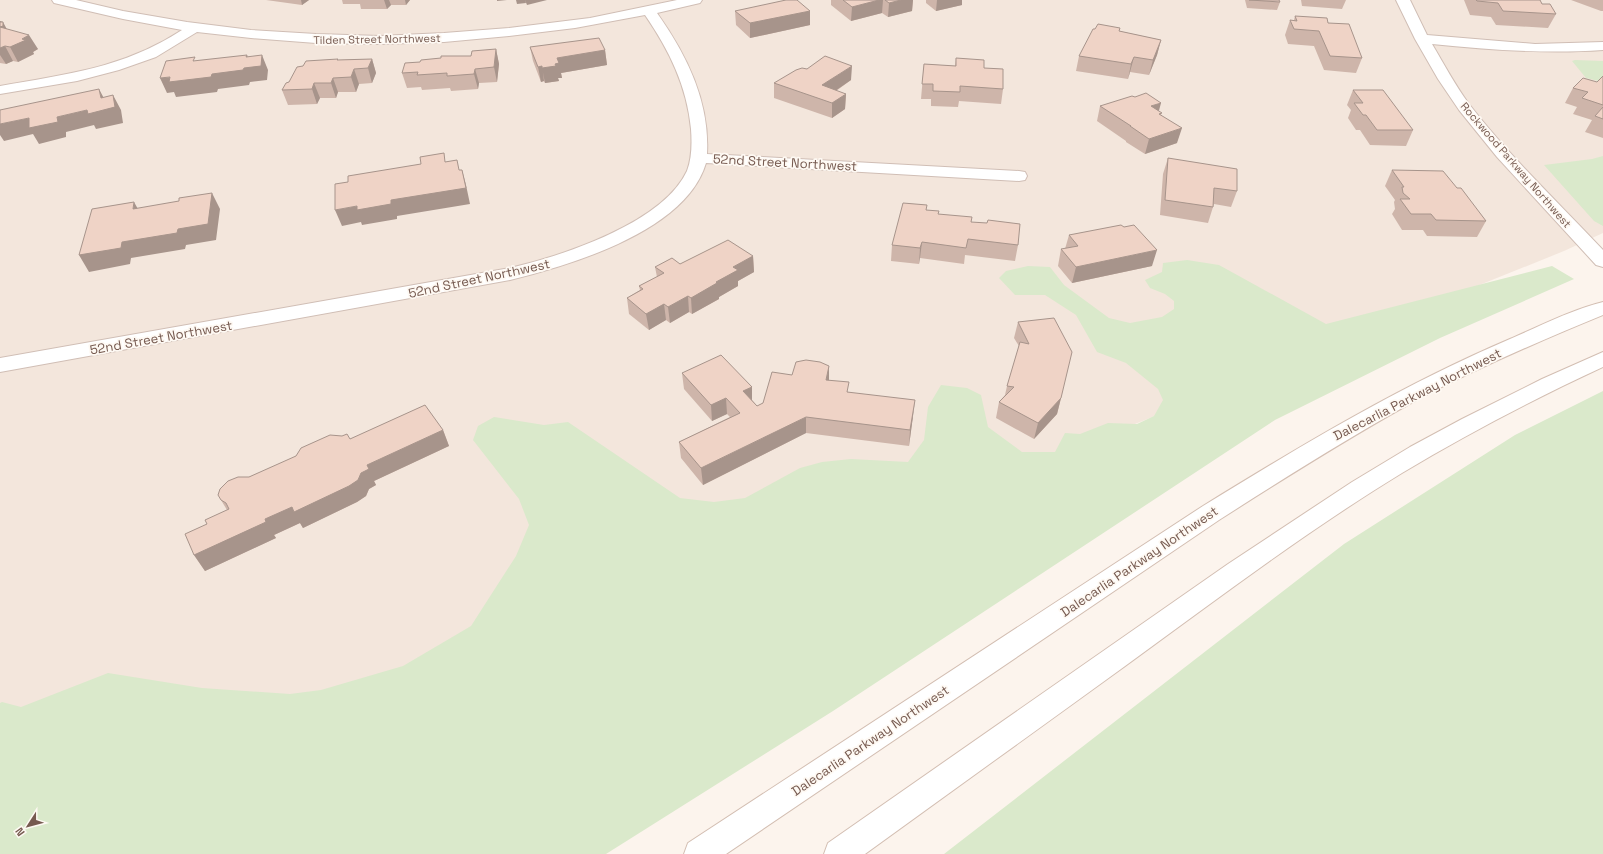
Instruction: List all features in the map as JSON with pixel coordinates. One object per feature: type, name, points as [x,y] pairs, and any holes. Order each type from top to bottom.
[{"type":"street","name":"Tilden Street Northwest","points":[[59,0],[123,15],[195,27],[295,39],[348,41],[416,40],[466,37],[546,28],[695,0]]},
{"type":"street","name":"Rockwood Parkway Northwest","points":[[1403,0],[1422,39],[1453,93],[1482,130],[1581,239],[1603,261]]},
{"type":"street","points":[[648,10],[674,48],[687,76],[697,115],[699,158]]},
{"type":"street","points":[[0,90],[84,75],[120,65],[159,50],[195,27]]},
{"type":"street","points":[[1422,39],[1524,48],[1603,46]]},
{"type":"street","name":"52nd Street Northwest","points":[[0,366],[510,274],[546,265],[601,245],[631,230],[659,212],[675,199],[687,185],[695,172],[699,158],[1019,176]]},
{"type":"street","name":"Dalecarlia Parkway Northwest","points":[[699,854],[1191,526],[1343,431],[1419,391],[1506,349],[1603,308]]},
{"type":"street","points":[[839,854],[1260,554],[1341,500],[1392,468],[1466,426],[1526,395],[1603,359]]},
{"type":"shaded area","points":[[0,0],[1603,0],[1603,233],[1564,251],[927,508],[0,854]]},
{"type":"green space","points":[[1572,61],[1603,61],[1603,82],[1586,78]]},
{"type":"green space","points":[[1603,156],[1603,226],[1594,221],[1544,165],[1592,159]]},
{"type":"green space","points":[[1187,260],[1219,265],[1326,324],[1552,266],[1574,279],[1440,338],[1275,420],[833,711],[606,854],[0,854],[0,703],[2,702],[21,707],[108,673],[202,688],[290,694],[321,690],[403,666],[471,626],[516,556],[529,525],[519,499],[473,440],[478,426],[494,417],[544,425],[568,422],[680,498],[714,502],[745,498],[800,468],[822,462],[851,459],[908,462],[924,440],[928,407],[941,385],[967,388],[981,395],[988,427],[1022,452],[1055,452],[1065,433],[1080,434],[1108,423],[1137,424],[1154,416],[1163,400],[1158,389],[1126,363],[1097,352],[1076,315],[1045,295],[1015,295],[999,278],[1006,271],[1028,266],[1050,267],[1064,285],[1109,318],[1130,323],[1162,317],[1174,309],[1174,301],[1165,294],[1150,288],[1145,280],[1162,272],[1163,263]]},
{"type":"green space","points":[[1603,391],[1603,854],[944,854],[1344,544],[1515,435]]},
{"type":"building","points":[[786,0],[797,0],[810,11],[750,23],[735,11]]},
{"type":"building","points":[[843,0],[879,0],[852,7]]},
{"type":"building","points":[[885,0],[901,0],[889,3]]},
{"type":"building","points":[[1250,0],[1279,0],[1280,2]]},
{"type":"building","points":[[1476,0],[1540,0],[1542,4],[1550,4],[1556,14],[1503,11],[1498,3]]},
{"type":"building","points":[[1295,16],[1327,18],[1328,23],[1349,24],[1362,58],[1330,56],[1319,31],[1294,29],[1290,20],[1297,21]]},
{"type":"building","points":[[0,22],[3,22],[3,26],[0,27]]},
{"type":"building","points":[[1098,24],[1120,28],[1119,31],[1161,40],[1153,60],[1134,57],[1131,64],[1079,56],[1093,29],[1095,29]]},
{"type":"building","points":[[0,27],[29,35],[22,39],[26,40],[10,47],[5,46],[0,48]]},
{"type":"building","points":[[599,38],[605,50],[557,58],[559,63],[555,64],[556,66],[542,68],[542,66],[538,67],[530,47]]},
{"type":"building","points":[[496,49],[494,67],[475,69],[474,74],[447,76],[447,73],[417,75],[418,72],[402,73],[405,63],[441,58],[441,56],[471,56],[472,51]]},
{"type":"building","points":[[247,55],[246,57],[262,55],[261,66],[212,74],[211,77],[169,82],[170,77],[160,78],[166,61],[195,57],[193,61]]},
{"type":"building","points":[[825,56],[852,66],[822,85],[846,94],[832,103],[774,83],[796,70],[802,68],[807,69]]},
{"type":"building","points":[[956,58],[984,60],[984,68],[1003,69],[1003,89],[960,86],[960,92],[933,91],[933,84],[922,84],[924,64],[956,66]]},
{"type":"building","points":[[338,59],[337,60],[372,59],[368,68],[354,69],[351,77],[333,78],[331,83],[314,83],[312,89],[282,90],[286,83],[289,82],[297,67],[303,66],[306,61]]},
{"type":"building","points":[[1603,76],[1603,105],[1582,98],[1588,92],[1573,88],[1583,78],[1597,82]]},
{"type":"building","points":[[99,89],[101,98],[113,95],[115,107],[88,114],[87,110],[57,117],[58,122],[29,128],[29,118],[0,124],[0,110]]},
{"type":"building","points":[[1353,90],[1383,90],[1413,130],[1377,130],[1366,115],[1363,115],[1354,103],[1363,103]]},
{"type":"building","points":[[1146,93],[1161,103],[1151,106],[1162,113],[1159,114],[1182,128],[1149,139],[1100,106]]},
{"type":"building","points":[[1603,107],[1603,119],[1595,116]]},
{"type":"building","points":[[444,153],[445,162],[457,160],[459,170],[462,170],[466,188],[391,200],[391,204],[357,210],[357,206],[335,210],[335,184],[348,182],[348,176],[421,164],[420,157]]},
{"type":"building","points":[[1168,158],[1237,169],[1237,191],[1214,188],[1213,207],[1165,200]]},
{"type":"building","points":[[1392,170],[1443,171],[1457,188],[1461,188],[1486,221],[1436,220],[1431,214],[1411,214],[1400,199],[1410,199],[1403,193],[1402,187],[1404,187]]},
{"type":"building","points":[[212,193],[208,224],[178,229],[177,233],[122,242],[121,248],[79,255],[92,209],[134,202],[133,209],[179,201],[179,198]]},
{"type":"building","points":[[903,203],[927,205],[926,210],[939,211],[938,214],[972,217],[971,222],[987,223],[988,220],[1020,224],[1018,245],[968,239],[966,248],[922,242],[920,248],[892,245]]},
{"type":"building","points":[[1121,225],[1124,227],[1134,225],[1157,250],[1076,267],[1061,249],[1078,246],[1069,235]]},
{"type":"building","points":[[728,240],[753,256],[733,267],[738,270],[691,298],[688,296],[668,307],[664,304],[646,314],[627,298],[643,289],[639,286],[664,273],[655,267],[672,258],[680,264]]},
{"type":"building","points":[[1054,318],[1072,352],[1061,398],[1038,423],[999,402],[1014,387],[1007,386],[1020,342],[1029,344],[1018,322]]},
{"type":"building","points":[[721,355],[752,387],[743,391],[757,406],[763,403],[772,372],[792,375],[796,362],[806,360],[820,362],[829,366],[826,380],[849,382],[847,392],[915,400],[910,430],[806,417],[701,468],[679,442],[740,413],[726,398],[711,405],[682,373]]},
{"type":"building","points":[[425,405],[443,430],[367,465],[369,469],[361,473],[358,480],[349,486],[294,512],[292,507],[265,519],[266,522],[194,555],[185,534],[207,524],[205,520],[229,509],[226,503],[221,500],[218,495],[220,489],[228,481],[238,477],[249,477],[296,456],[301,448],[330,435],[342,436],[347,434],[350,439]]}]
